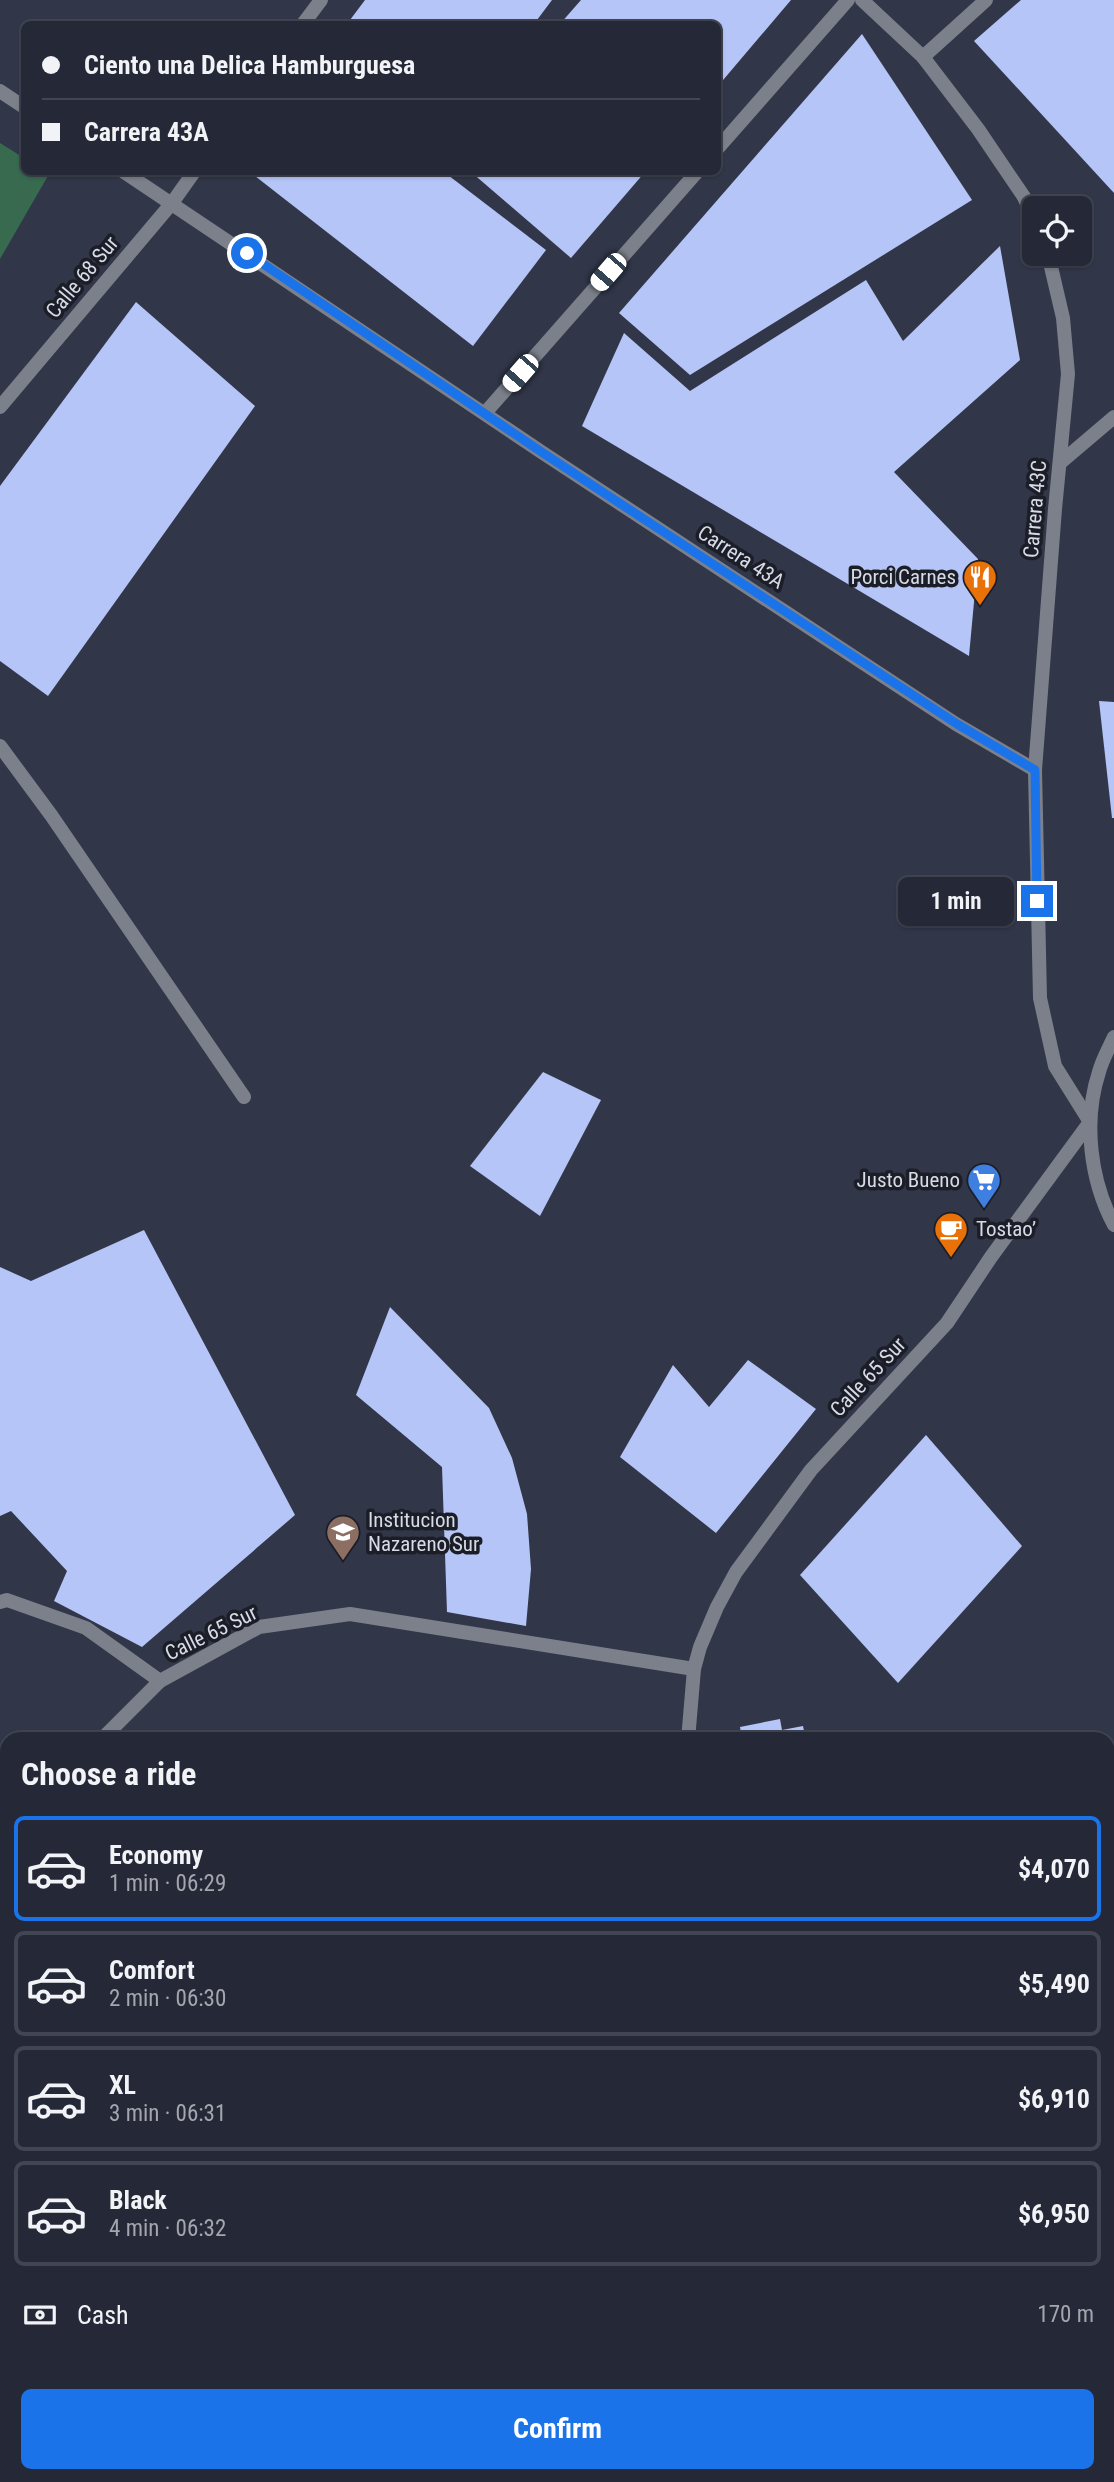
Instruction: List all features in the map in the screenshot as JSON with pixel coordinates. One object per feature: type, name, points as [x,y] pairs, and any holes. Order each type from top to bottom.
[{"type":"street","points":[[305,21],[321,0]]},
{"type":"street","points":[[721,145],[848,0]]},
{"type":"street","points":[[862,0],[923,57],[978,129],[1023,196]]},
{"type":"street","points":[[923,57],[986,0]]},
{"type":"street","points":[[0,91],[21,105]]},
{"type":"street","name":"Carrera 43A","points":[[129,175],[957,724],[1035,770]]},
{"type":"street","name":"Calle 68 Sur","points":[[0,407],[172,203],[192,175]]},
{"type":"street","points":[[485,413],[693,175]]},
{"type":"street","name":"Carrera 43C","points":[[1035,770],[1068,374],[1063,318],[1051,266]]},
{"type":"street","points":[[1060,463],[1114,417]]},
{"type":"street","points":[[0,746],[51,815],[244,1097]]},
{"type":"street","points":[[1035,770],[1040,998],[1055,1066],[1090,1122]]},
{"type":"street","points":[[1114,1037],[1098,1073],[1090,1122],[1094,1174],[1114,1225]]},
{"type":"street","name":"Calle 65 Sur","points":[[689,1732],[694,1669],[700,1647],[736,1572],[811,1470],[947,1323],[991,1257],[1090,1122]]},
{"type":"street","points":[[0,1602],[7,1600],[86,1628],[160,1681]]},
{"type":"street","name":"Calle 65 Sur","points":[[109,1732],[160,1681],[259,1628],[350,1614],[694,1669]]},
{"type":"green space","points":[[0,143],[21,156],[21,175],[48,175],[0,259]]},
{"type":"building","points":[[365,0],[552,0],[536,21],[349,21]]},
{"type":"building","points":[[581,0],[791,0],[721,82],[721,21],[563,21]]},
{"type":"building","points":[[1021,0],[1114,0],[1114,193],[974,41]]},
{"type":"building","points":[[862,34],[972,200],[690,375],[619,313]]},
{"type":"building","points":[[448,175],[546,250],[473,346],[255,176]]},
{"type":"building","points":[[474,175],[642,175],[571,258]]},
{"type":"building","points":[[1000,246],[1020,360],[894,472],[978,559],[969,656],[582,426],[624,333],[690,391],[866,280],[903,341]]},
{"type":"building","points":[[136,302],[255,406],[48,696],[0,661],[0,486]]},
{"type":"building","points":[[1099,701],[1114,702],[1114,818],[1112,818]]},
{"type":"building","points":[[543,1072],[601,1100],[540,1216],[470,1166]]},
{"type":"building","points":[[144,1230],[295,1515],[142,1647],[54,1601],[67,1571],[11,1511],[0,1516],[0,1267],[31,1281]]},
{"type":"building","points":[[390,1307],[489,1408],[512,1458],[527,1514],[531,1569],[526,1626],[447,1612],[442,1467],[356,1395]]},
{"type":"building","points":[[748,1360],[816,1409],[716,1533],[620,1457],[673,1365],[709,1407]]},
{"type":"building","points":[[926,1435],[1022,1546],[898,1683],[800,1575]]},
{"type":"building","points":[[780,1719],[782,1730],[803,1726],[804,1732],[741,1732],[740,1727]]},
{"type":"place","name":"Porci Carnes","points":[[980,607]]},
{"type":"place","name":"Justo Bueno","points":[[984,1210]]},
{"type":"place","name":"Tostao’","points":[[951,1259]]},
{"type":"place","name":"Institucion Nazareno Sur","points":[[343,1562]]},
{"type":"route","points":[[247,253],[543,453],[957,724],[1035,770],[1037,901]]}]
